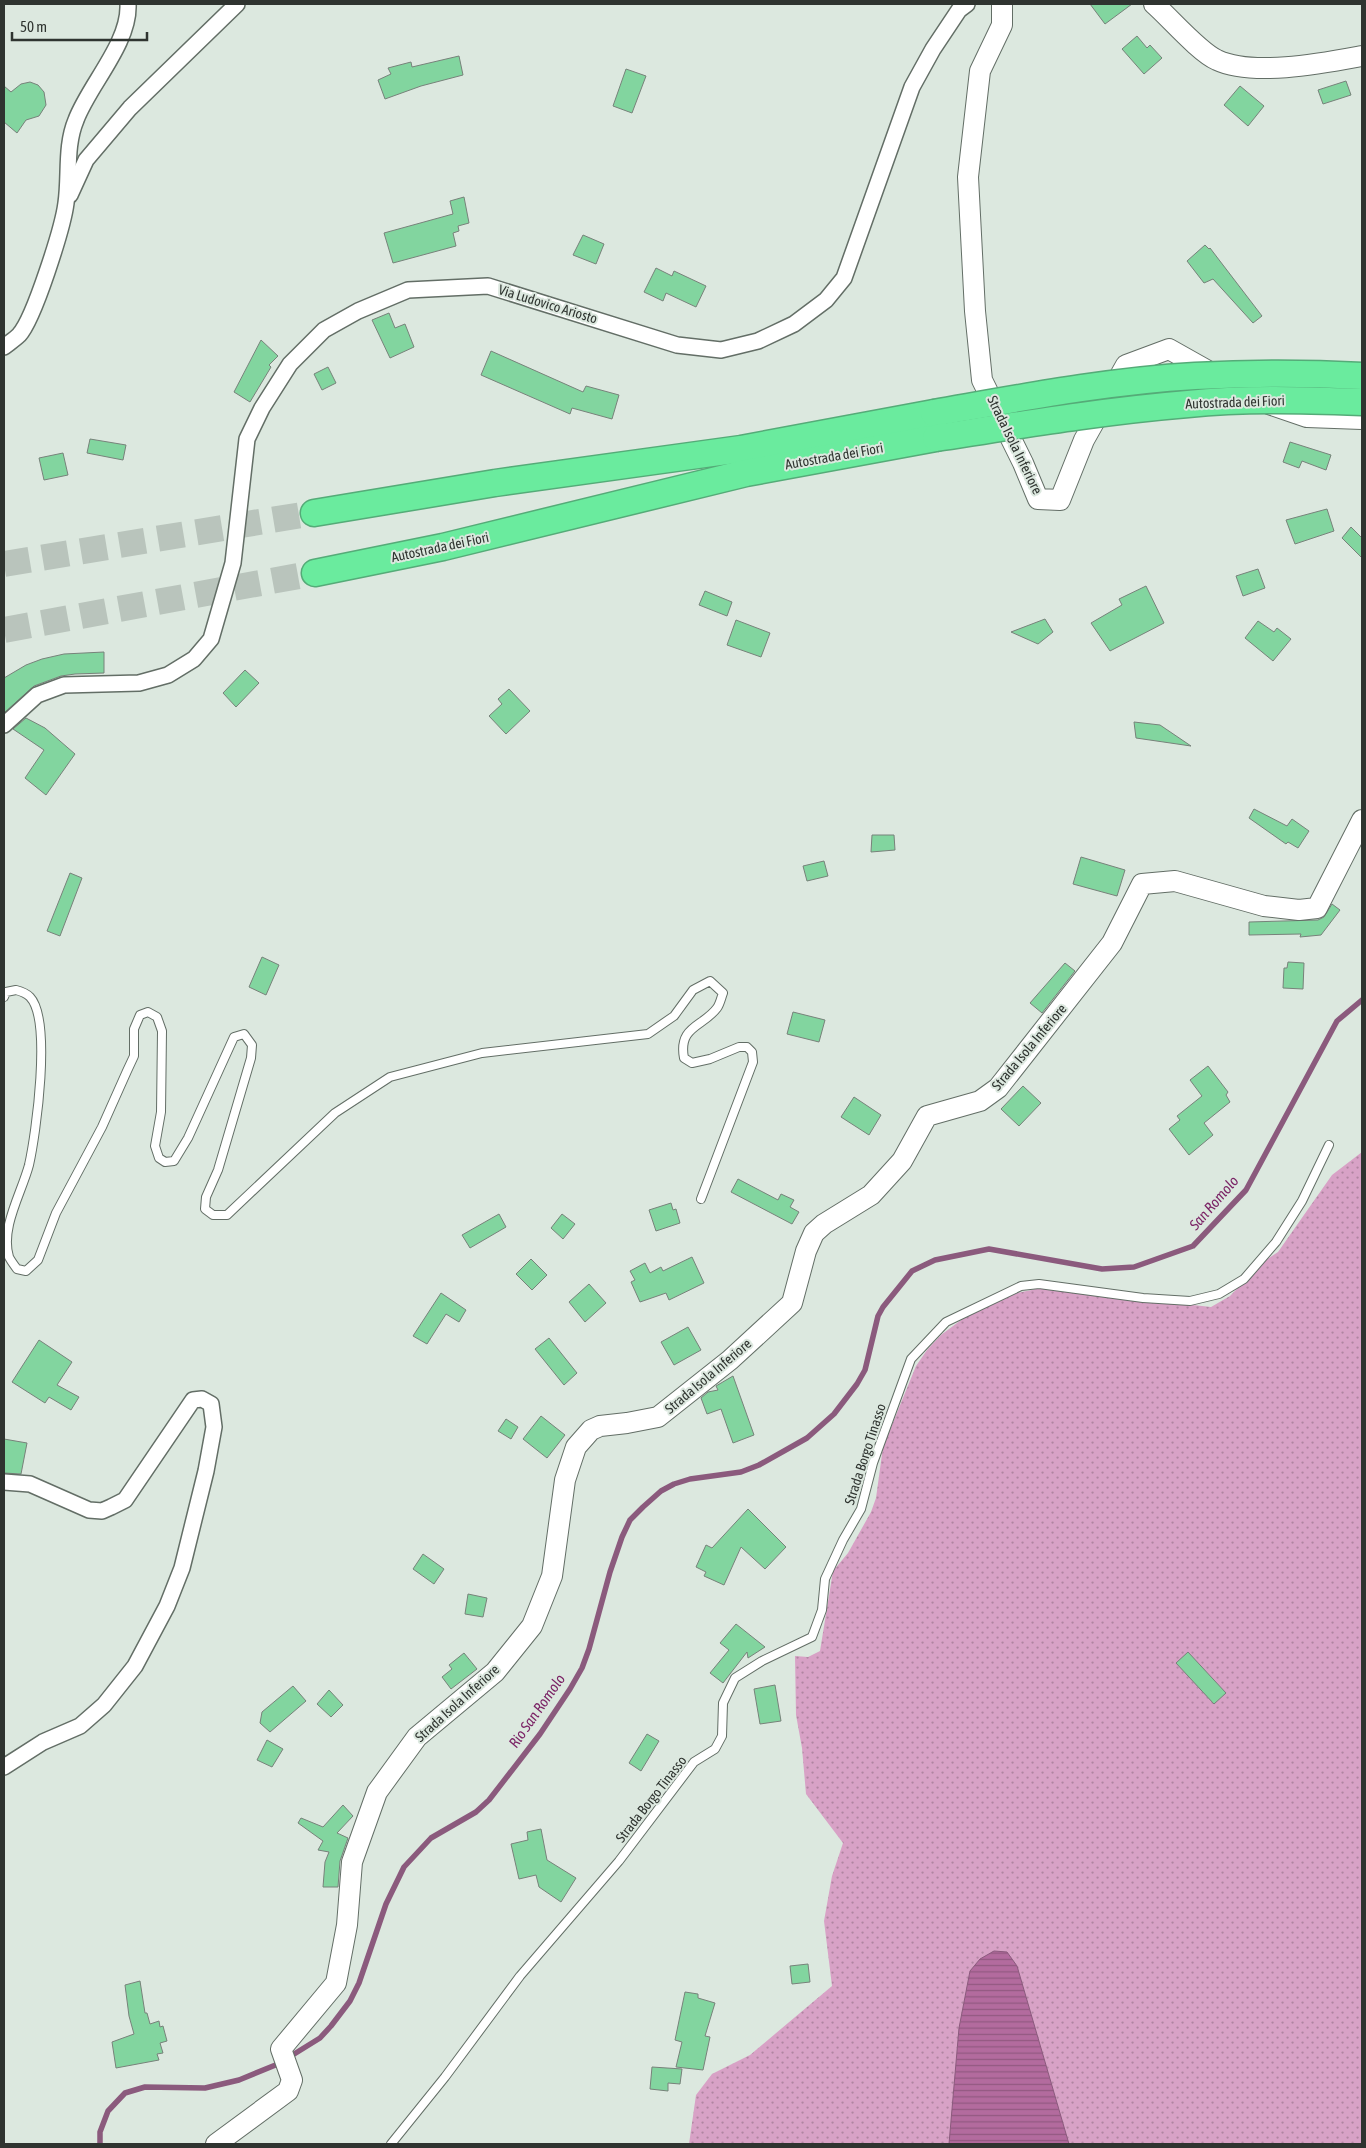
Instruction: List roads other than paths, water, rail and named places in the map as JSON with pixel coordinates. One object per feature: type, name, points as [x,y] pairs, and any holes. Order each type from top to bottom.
[{"type":"highway","name":"Autostrada dei Fiori","points":[[315,573],[462,543],[1099,386],[1194,376],[1300,373],[1362,376]]},
{"type":"highway","name":"Autostrada dei Fiori","points":[[314,512],[476,485],[935,425],[1076,416],[1189,403],[1282,400],[1362,402]]},
{"type":"street","points":[[66,204],[68,156],[75,122],[84,101],[103,74],[129,17],[128,4]]},
{"type":"street","points":[[4,347],[20,334],[34,306],[66,204],[86,160],[130,108],[237,4]]},
{"type":"street","name":"Via Ludovico Ariosto","points":[[4,725],[37,695],[64,684],[139,683],[168,675],[194,659],[211,639],[234,563],[248,439],[262,408],[290,364],[324,330],[358,311],[408,290],[488,286],[677,345],[721,350],[758,341],[794,324],[826,300],[844,278],[912,88],[932,49],[958,10],[967,4]]},
{"type":"street","name":"Strada Isola Inferiore","points":[[1002,4],[1002,25],[980,72],[968,177],[975,311],[982,380],[1023,463],[1038,499],[1060,500],[1084,440],[1126,365],[1169,349],[1270,405],[1307,418],[1362,419]]},
{"type":"street","points":[[1154,4],[1196,44],[1217,60],[1247,68],[1318,64],[1362,56]]},
{"type":"street","name":"Strada Isola Inferiore","points":[[216,2144],[288,2091],[292,2080],[282,2048],[336,1983],[347,1925],[352,1862],[377,1792],[417,1737],[495,1672],[532,1626],[552,1576],[565,1480],[576,1447],[581,1441],[591,1430],[600,1426],[658,1417],[730,1360],[792,1303],[806,1251],[814,1233],[824,1224],[871,1196],[902,1161],[927,1116],[980,1101],[998,1088],[1112,943],[1142,884],[1175,881],[1264,906],[1299,910],[1317,908],[1362,820]]},
{"type":"street","points":[[4,1482],[30,1484],[89,1510],[102,1511],[125,1500],[193,1400],[202,1399],[211,1404],[214,1426],[211,1444],[206,1472],[182,1568],[167,1606],[135,1666],[104,1705],[80,1726],[43,1742],[4,1767]]},
{"type":"lane","points":[[4,997],[6,992],[16,990],[30,996],[37,1011],[41,1044],[39,1106],[29,1166],[12,1211],[7,1238],[9,1256],[17,1270],[26,1271],[38,1260],[56,1213],[102,1127],[134,1056],[134,1029],[140,1015],[148,1012],[157,1017],[162,1031],[161,1112],[155,1146],[159,1158],[165,1162],[174,1161],[188,1138],[234,1038],[244,1034],[252,1045],[251,1058],[218,1170],[206,1197],[205,1208],[213,1215],[227,1215],[335,1113],[390,1077],[482,1053],[648,1034],[674,1016],[693,990],[710,981],[723,994],[717,1009],[691,1028],[682,1046],[684,1058],[692,1063],[710,1059],[738,1047],[747,1047],[752,1052],[752,1062],[701,1199]]},
{"type":"lane","name":"Strada Borgo Tinasso","points":[[391,2144],[445,2077],[520,1976],[619,1861],[694,1762],[715,1750],[722,1736],[724,1703],[735,1678],[812,1637],[822,1610],[825,1579],[843,1540],[861,1509],[873,1463],[911,1359],[946,1322],[1020,1286],[1039,1284],[1143,1298],[1190,1302],[1219,1294],[1244,1279],[1276,1242],[1302,1201],[1330,1146]]},
{"type":"waterway","name":"Rio San Romolo","points":[[100,2144],[100,2132],[108,2111],[125,2093],[145,2087],[205,2088],[239,2080],[278,2064],[320,2038],[331,2026],[350,2001],[359,1983],[386,1904],[404,1867],[431,1838],[476,1812],[489,1800],[540,1734],[570,1689],[582,1668],[589,1649],[610,1572],[622,1537],[630,1520],[643,1507],[661,1491],[674,1484],[690,1479],[741,1472],[759,1465],[807,1438],[834,1414],[857,1384],[865,1370],[878,1316],[883,1307],[912,1271],[935,1260],[989,1249],[1102,1269],[1134,1267],[1193,1246],[1246,1190],[1337,1021],[1362,1000]]},
{"type":"tunnel","points":[[4,564],[314,513]]},
{"type":"tunnel","points":[[4,630],[315,573]]},
{"type":"water label","name":"San Romolo","points":[[1214,1203]]}]
